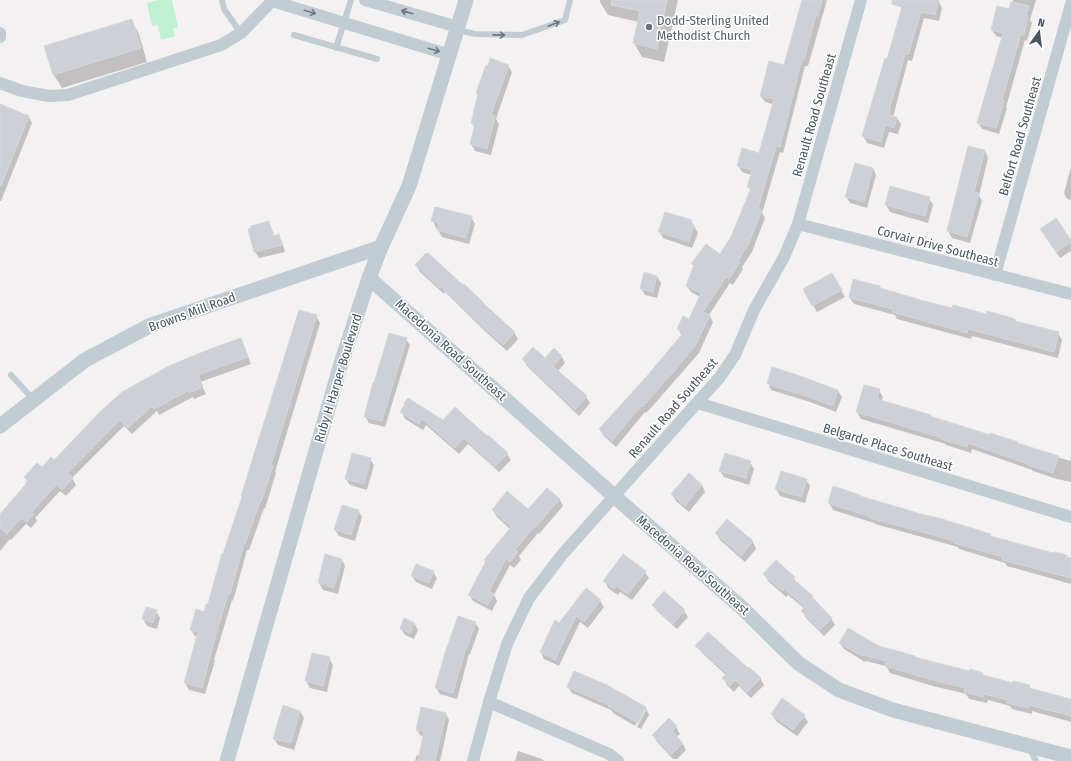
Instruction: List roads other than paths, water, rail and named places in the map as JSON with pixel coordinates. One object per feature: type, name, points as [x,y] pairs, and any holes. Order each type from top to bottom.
[{"type":"street","points":[[0,83],[22,92],[49,96],[68,95],[220,45],[241,33],[272,0],[450,55]]},
{"type":"street","points":[[365,0],[458,29]]},
{"type":"street","name":"Ruby H Harper Boulevard","points":[[226,761],[342,360],[369,278],[381,247],[409,186],[466,0]]},
{"type":"street","name":"Renault Road Southeast","points":[[473,761],[507,644],[529,598],[561,556],[720,378],[735,355],[754,310],[784,257],[798,224],[861,0]]},
{"type":"street","name":"Belfort Road Southeast","points":[[995,275],[1071,4]]},
{"type":"street","name":"Corvair Drive Southeast","points":[[798,224],[1071,294]]},
{"type":"street","name":"Browns Mill Road","points":[[0,426],[85,360],[151,325],[381,247]]},
{"type":"street","name":"Macedonia Road Southeast","points":[[369,278],[740,606],[798,663],[839,690],[893,710],[1071,757]]},
{"type":"street","name":"Belgarde Place Southeast","points":[[698,403],[1071,517]]},
{"type":"street","points":[[489,702],[609,754],[618,761]]},
{"type":"lane","points":[[222,0],[224,9],[241,33]]},
{"type":"lane","points":[[336,48],[351,0]]},
{"type":"lane","points":[[458,29],[475,34],[522,36],[565,20],[570,0]]},
{"type":"lane","points":[[294,35],[377,60]]},
{"type":"lane","points":[[12,375],[33,400]]},
{"type":"lane","points":[[1028,746],[1036,761]]},
{"type":"place","name":"Dodd-Sterling United Methodist Church","points":[[649,27]]}]
